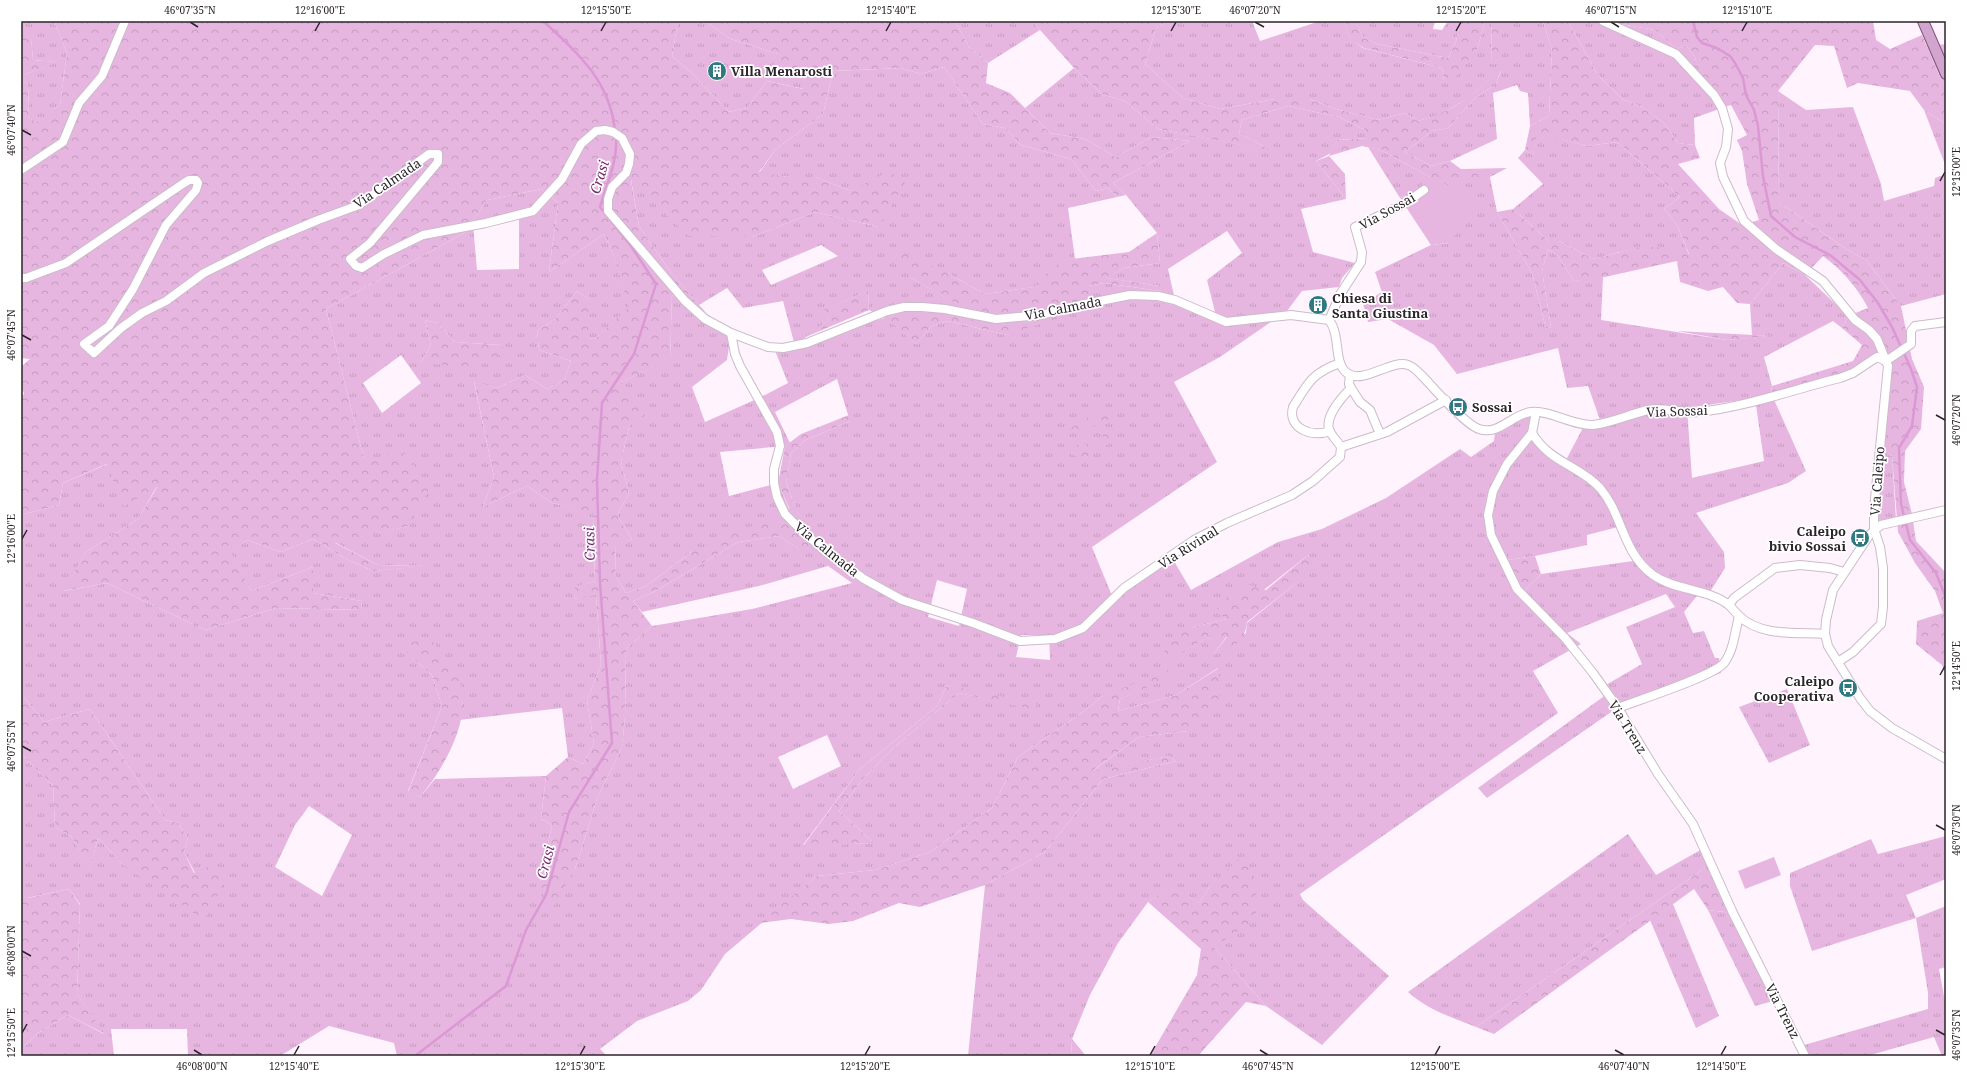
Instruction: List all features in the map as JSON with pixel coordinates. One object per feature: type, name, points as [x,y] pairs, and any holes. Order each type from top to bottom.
[{"type":"main road","points":[[1923,21],[1946,74]]},
{"type":"street","points":[[21,170],[64,142],[79,103],[102,76],[125,21]]},
{"type":"street","points":[[1603,21],[1676,54],[1714,95],[1722,108],[1728,129],[1726,147],[1720,164],[1722,177],[1744,221],[1776,249],[1823,280],[1855,320],[1873,334],[1889,359],[1908,347],[1912,342],[1911,331],[1915,326],[1946,322]]},
{"type":"street","name":"Via Calmada","points":[[21,278],[26,278],[66,263],[184,183],[189,180],[196,180],[198,183],[196,190],[166,225],[133,289],[109,326],[84,344],[94,353],[121,328],[137,316],[166,301],[204,273],[268,241],[359,205],[429,154],[438,154],[438,162],[370,243],[350,259],[356,266],[362,268],[384,254],[423,235],[486,223],[533,211],[562,179],[581,144],[588,136],[596,131],[605,130],[613,132],[621,137],[629,151],[629,164],[626,173],[612,187],[608,199],[608,211],[685,301],[705,319],[731,333],[768,347],[783,348],[814,341],[887,311],[904,307],[930,308],[996,319],[1041,315],[1080,305],[1130,295],[1158,296],[1175,300],[1226,322],[1275,315],[1303,316],[1329,320]]},
{"type":"street","name":"Via Sossai","points":[[1329,320],[1341,293],[1361,262],[1362,252],[1355,227],[1404,204],[1424,190]]},
{"type":"street","points":[[1329,320],[1335,330],[1340,363],[1344,371],[1350,375],[1367,374],[1406,364],[1418,372],[1472,426],[1486,431],[1495,430],[1526,414],[1536,412],[1532,433],[1546,451],[1599,487],[1610,505],[1634,557],[1643,566],[1668,582],[1708,595],[1729,605],[1739,616],[1752,626],[1764,630],[1825,634]]},
{"type":"street","name":"Via Calmada","points":[[731,333],[735,354],[740,366],[777,432],[780,446],[774,469],[774,483],[777,497],[785,514],[798,527],[825,551],[864,579],[902,600],[1020,640],[1055,639]]},
{"type":"street","name":"Via Sossai","points":[[1536,412],[1584,425],[1604,423],[1657,409],[1700,412],[1840,378],[1853,373],[1877,357],[1889,359]]},
{"type":"street","name":"Via Caleipo","points":[[1889,359],[1874,510],[1874,529],[1833,590],[1826,620],[1825,634],[1828,646],[1860,698],[1870,711],[1892,728],[1946,759]]},
{"type":"street","points":[[1330,431],[1317,434],[1305,432],[1297,425],[1292,417],[1292,411],[1293,407],[1313,377],[1321,371],[1340,363]]},
{"type":"street","points":[[1350,375],[1349,384],[1351,388],[1360,402],[1370,410],[1380,434]]},
{"type":"street","points":[[1351,388],[1333,412],[1330,423],[1330,431],[1341,447],[1387,432],[1446,400]]},
{"type":"street","name":"Via Trenz","points":[[1532,433],[1512,456],[1495,485],[1489,506],[1488,521],[1491,535],[1517,589],[1565,638],[1618,708],[1658,774],[1693,824],[1734,913],[1805,1056]]},
{"type":"street","name":"Via Rivinal","points":[[1055,639],[1083,628],[1124,588],[1201,536],[1292,495],[1313,481],[1340,457],[1341,447]]},
{"type":"street","points":[[1838,662],[1853,652],[1881,624],[1883,607],[1883,568],[1880,547],[1874,529],[1881,525],[1946,510]]},
{"type":"street","points":[[1729,605],[1734,598],[1775,568],[1800,565],[1830,568],[1844,572]]},
{"type":"street","points":[[1618,708],[1707,674],[1720,667],[1730,653],[1739,616]]},
{"type":"green space","points":[[21,21],[54,21],[67,53],[60,105],[36,124],[29,117],[28,84],[21,80],[21,76],[56,62],[33,60],[31,38],[21,38]]},
{"type":"green space","points":[[54,21],[678,21],[672,56],[694,75],[729,112],[747,108],[767,81],[803,89],[805,75],[773,67],[778,54],[731,39],[705,21],[955,21],[969,47],[988,63],[986,83],[1010,93],[1050,133],[1085,139],[1116,157],[1151,137],[1190,141],[1113,183],[1126,195],[1117,197],[1108,188],[1096,191],[1071,159],[1021,145],[1005,128],[983,124],[944,67],[921,74],[901,68],[833,71],[823,114],[776,149],[759,172],[789,177],[815,177],[851,191],[889,171],[905,183],[879,227],[815,212],[752,237],[688,236],[631,180],[639,226],[669,270],[706,313],[672,295],[670,360],[621,382],[648,411],[629,427],[621,462],[629,493],[617,515],[632,539],[615,545],[616,577],[626,593],[646,586],[690,553],[757,524],[782,521],[816,543],[799,549],[779,536],[738,542],[654,592],[633,601],[652,626],[626,649],[625,717],[622,747],[597,799],[575,869],[551,911],[540,882],[552,825],[541,819],[546,776],[568,757],[583,764],[594,744],[587,700],[601,665],[596,595],[574,599],[575,587],[595,581],[593,513],[552,503],[527,486],[483,507],[494,477],[474,381],[497,388],[525,375],[547,389],[564,380],[571,361],[539,350],[537,331],[555,319],[577,291],[588,299],[588,338],[595,339],[629,307],[613,253],[604,234],[549,272],[558,203],[542,189],[487,200],[464,233],[326,309],[364,459],[405,453],[430,487],[409,526],[335,543],[378,565],[428,566],[373,571],[346,559],[313,539],[281,552],[247,540],[231,552],[251,591],[313,567],[313,593],[362,601],[361,610],[276,608],[205,630],[107,583],[63,591],[86,552],[138,519],[157,487],[123,507],[107,464],[63,483],[59,505],[21,515],[21,401],[24,393],[21,386],[21,367],[30,359],[21,358],[21,80],[28,84],[29,117],[36,123],[60,105],[67,53]]},
{"type":"green space","points":[[678,21],[705,21],[731,39],[778,54],[805,74],[804,89],[767,81],[747,108],[729,112],[694,75],[672,56]]},
{"type":"green space","points":[[955,21],[1032,21],[1040,30],[988,63],[969,47]]},
{"type":"green space","points":[[1032,21],[1169,21],[1156,28],[1145,64],[1183,98],[1220,109],[1275,99],[1309,99],[1336,109],[1378,120],[1405,113],[1418,121],[1443,112],[1463,101],[1501,70],[1496,84],[1474,99],[1448,128],[1432,131],[1405,152],[1431,166],[1450,161],[1461,169],[1507,168],[1490,177],[1430,177],[1381,150],[1362,146],[1329,156],[1337,140],[1368,138],[1365,130],[1339,117],[1288,106],[1242,120],[1239,133],[1272,151],[1158,129],[1125,101],[1102,94],[1074,68]]},
{"type":"green space","points":[[1169,21],[1252,21],[1260,41],[1320,21],[1344,21],[1350,39],[1363,48],[1442,68],[1444,80],[1477,50],[1485,21],[1491,21],[1492,64],[1502,56],[1502,21],[1543,21],[1552,50],[1549,116],[1530,126],[1528,93],[1520,91],[1517,85],[1493,93],[1497,139],[1450,161],[1431,166],[1405,152],[1432,131],[1448,128],[1474,99],[1496,84],[1501,71],[1467,99],[1439,115],[1418,121],[1405,113],[1378,120],[1336,109],[1309,99],[1275,99],[1220,109],[1183,98],[1145,64],[1156,28]]},
{"type":"green space","points":[[1344,21],[1355,21],[1363,37],[1377,44],[1448,58],[1456,41],[1459,27],[1454,21],[1485,21],[1477,50],[1454,79],[1444,81],[1442,68],[1364,48],[1350,40]]},
{"type":"green space","points":[[1355,21],[1435,21],[1433,29],[1442,30],[1448,21],[1454,21],[1459,27],[1456,41],[1448,58],[1377,44],[1363,37]]},
{"type":"green space","points":[[1491,21],[1502,21],[1502,57],[1492,64]]},
{"type":"green space","points":[[1543,21],[1568,21],[1597,74],[1622,99],[1642,107],[1664,123],[1678,143],[1695,145],[1700,158],[1678,164],[1719,209],[1742,225],[1759,220],[1747,184],[1742,151],[1737,140],[1747,135],[1731,105],[1722,108],[1688,65],[1696,59],[1686,45],[1677,49],[1655,30],[1603,21],[1873,21],[1876,40],[1890,49],[1922,35],[1941,79],[1946,79],[1946,124],[1924,110],[1910,91],[1858,83],[1847,88],[1834,46],[1815,45],[1778,91],[1779,202],[1846,249],[1866,260],[1901,306],[1912,359],[1924,387],[1921,429],[1905,451],[1904,482],[1912,514],[1916,541],[1946,573],[1946,675],[1942,665],[1916,644],[1917,621],[1943,613],[1935,591],[1915,563],[1898,532],[1892,456],[1881,451],[1885,401],[1884,362],[1874,355],[1857,369],[1842,375],[1771,393],[1772,386],[1853,361],[1862,345],[1842,328],[1848,316],[1868,308],[1854,286],[1830,261],[1823,256],[1805,275],[1783,263],[1750,304],[1737,303],[1723,287],[1708,291],[1680,282],[1677,261],[1591,280],[1574,281],[1558,256],[1548,249],[1542,271],[1551,327],[1546,329],[1532,273],[1497,212],[1513,209],[1549,241],[1559,241],[1593,259],[1644,246],[1670,249],[1689,254],[1677,225],[1664,209],[1680,197],[1617,142],[1587,146],[1537,133],[1533,155],[1525,150],[1530,126],[1549,116],[1552,50]]},
{"type":"green space","points":[[1568,21],[1603,21],[1655,30],[1677,49],[1686,45],[1696,59],[1689,65],[1722,108],[1694,118],[1695,145],[1678,143],[1664,123],[1642,107],[1622,99],[1597,74]]},
{"type":"green space","points":[[31,37],[33,60],[57,62],[21,76],[21,38]]},
{"type":"green space","points":[[1946,44],[1946,79],[1941,79],[1927,46]]},
{"type":"green space","points":[[944,67],[983,124],[1005,128],[1021,145],[1071,159],[1096,191],[1108,188],[1117,197],[1068,208],[1075,259],[1063,261],[1034,287],[985,294],[947,273],[911,278],[965,308],[903,311],[887,318],[916,344],[932,326],[948,321],[1007,335],[1089,286],[1104,283],[1160,291],[1160,286],[1106,278],[1124,268],[1160,263],[1157,233],[1126,195],[1113,183],[1190,141],[1151,137],[1116,157],[1085,139],[1050,133],[1025,108],[1074,68],[1102,94],[1125,101],[1158,129],[1270,150],[1239,133],[1242,120],[1288,106],[1339,117],[1365,130],[1369,138],[1337,140],[1331,153],[1316,161],[1346,199],[1301,209],[1313,252],[1355,263],[1342,278],[1339,287],[1302,291],[1287,311],[1220,357],[1174,382],[1217,462],[1092,547],[1113,598],[1171,556],[1191,590],[1278,542],[1322,529],[1386,498],[1460,449],[1471,457],[1494,441],[1495,432],[1521,419],[1537,415],[1530,429],[1544,446],[1566,460],[1586,422],[1600,420],[1588,386],[1567,388],[1558,348],[1457,374],[1434,345],[1388,319],[1368,322],[1363,304],[1382,292],[1375,272],[1431,245],[1448,243],[1415,192],[1400,198],[1368,147],[1381,150],[1430,177],[1490,177],[1497,212],[1532,273],[1546,329],[1551,327],[1542,271],[1548,249],[1558,256],[1574,281],[1603,277],[1601,320],[1727,340],[1769,336],[1752,335],[1750,304],[1783,263],[1805,275],[1848,316],[1842,328],[1833,321],[1764,357],[1772,386],[1771,393],[1806,471],[1788,483],[1696,513],[1724,552],[1725,568],[1708,595],[1700,592],[1684,612],[1693,633],[1704,631],[1715,658],[1719,658],[1721,673],[1617,708],[1487,798],[1478,788],[1607,694],[1604,686],[1642,664],[1626,627],[1675,607],[1666,594],[1567,633],[1581,644],[1533,671],[1558,713],[1300,894],[1303,900],[1389,976],[1322,1045],[1266,1006],[1214,947],[1210,886],[1199,903],[1171,887],[1148,902],[1118,943],[1090,995],[1072,1039],[1071,1056],[968,1056],[985,885],[1045,852],[1103,779],[1176,761],[1169,756],[1091,772],[1139,737],[1188,731],[1218,668],[1176,695],[1118,711],[1120,699],[1182,671],[1101,697],[1087,709],[1018,757],[992,808],[930,852],[875,870],[817,876],[725,954],[701,990],[688,1001],[637,1021],[600,1049],[607,1056],[397,1056],[394,1043],[329,1026],[280,1056],[188,1056],[187,1029],[111,1029],[114,1056],[21,1056],[21,1050],[38,1033],[68,1015],[104,1034],[77,994],[80,904],[69,889],[27,898],[21,894],[21,754],[53,786],[55,827],[71,836],[90,867],[98,838],[123,865],[195,873],[184,852],[188,838],[178,823],[165,820],[90,709],[44,722],[21,693],[21,515],[59,505],[63,483],[108,464],[157,486],[138,519],[86,552],[64,591],[107,583],[205,630],[276,608],[361,610],[362,601],[313,593],[313,567],[251,591],[230,552],[247,540],[281,552],[313,539],[346,559],[373,571],[423,566],[378,565],[334,542],[409,526],[364,459],[326,309],[464,233],[487,200],[542,189],[558,203],[549,272],[604,234],[613,253],[630,307],[595,339],[588,338],[588,299],[577,291],[555,319],[537,331],[539,350],[571,361],[564,380],[547,389],[525,375],[497,388],[474,382],[494,477],[483,507],[527,486],[552,503],[593,512],[595,581],[576,587],[574,599],[596,594],[601,665],[587,700],[594,744],[583,764],[568,757],[562,708],[459,720],[463,701],[407,652],[432,675],[442,706],[408,791],[420,797],[435,779],[546,776],[541,819],[552,825],[540,882],[575,869],[597,799],[622,747],[625,717],[626,649],[652,626],[752,609],[852,583],[828,566],[759,586],[642,612],[633,601],[654,592],[738,542],[779,536],[799,549],[782,521],[690,553],[646,586],[626,593],[616,577],[615,544],[632,539],[617,515],[629,493],[621,462],[629,427],[621,382],[670,359],[672,295],[706,313],[731,333],[727,360],[692,387],[705,422],[759,398],[788,383],[774,348],[795,346],[783,301],[743,308],[727,288],[699,305],[669,270],[639,226],[631,179],[752,237],[815,212],[879,227],[851,191],[815,177],[789,177],[759,173],[776,149],[823,114],[833,71],[901,68],[921,74]],"holes":[[[519,215],[519,269],[477,270],[473,225]],[[1227,231],[1242,253],[1207,280],[1215,312],[1199,309],[1175,300],[1168,269]],[[821,245],[838,256],[771,285],[762,270]],[[868,291],[869,310],[885,318],[803,339],[829,320],[824,310]],[[425,320],[437,323],[455,342],[501,345],[421,362],[431,345]],[[401,355],[421,383],[382,413],[363,383]],[[837,379],[850,421],[806,440],[791,453],[786,483],[795,506],[789,509],[778,483],[729,496],[720,452],[785,446],[790,443],[775,412]],[[1755,398],[1764,461],[1692,478],[1687,408]],[[1618,527],[1633,561],[1541,574],[1518,597],[1500,561],[1535,556],[1587,545],[1587,535]],[[1308,555],[1317,566],[1247,623],[1246,633],[1213,655],[1227,636],[1205,639],[1164,662],[1193,627],[1227,619]],[[937,580],[967,589],[959,626],[928,617]],[[1021,635],[1049,635],[1050,660],[1016,657]],[[947,685],[1035,709],[959,693],[892,749],[863,779],[839,811],[874,843],[803,845],[860,769],[937,706]],[[827,735],[841,766],[793,789],[778,757]],[[309,806],[352,835],[322,896],[275,867],[295,825]]]},
{"type":"green space","points":[[1778,91],[1806,110],[1853,107],[1881,184],[1884,201],[1934,186],[1935,178],[1946,174],[1946,294],[1901,306],[1866,260],[1846,249],[1779,202]]},
{"type":"green space","points":[[1924,110],[1946,124],[1946,167]]},
{"type":"green space","points":[[1536,132],[1587,146],[1617,142],[1680,197],[1664,209],[1677,225],[1689,255],[1662,249],[1640,248],[1593,259],[1559,241],[1549,241],[1513,209],[1543,184],[1518,158],[1525,150],[1533,155]]},
{"type":"green space","points":[[1329,156],[1345,174],[1346,199],[1316,161]]},
{"type":"green space","points":[[1430,177],[1487,204],[1447,243],[1431,245],[1400,198],[1415,192]]},
{"type":"green space","points":[[1157,233],[1160,263],[1124,268],[1107,278],[1160,286],[1160,291],[1104,283],[1089,286],[1089,296],[1074,313],[1007,335],[948,321],[932,326],[916,344],[886,318],[903,311],[964,308],[911,278],[894,249],[947,273],[985,294],[1033,287],[1063,260],[1129,252]]},
{"type":"green space","points":[[868,291],[869,310],[801,339],[829,320],[823,310]]},
{"type":"green space","points":[[425,320],[437,323],[455,342],[501,345],[506,353],[462,368],[421,362],[431,345]]},
{"type":"green space","points":[[1677,331],[1773,336],[1727,340]]},
{"type":"green space","points":[[1103,409],[1109,419],[1104,426],[1114,429],[1116,439],[1105,446],[1100,425],[1064,432]]},
{"type":"green space","points":[[849,415],[850,421],[806,440],[791,453],[786,483],[795,506],[790,510],[778,483],[785,446],[801,434]]},
{"type":"green space","points":[[1082,441],[1091,450],[1086,461],[1069,453]]},
{"type":"green space","points":[[1881,451],[1892,456],[1896,520],[1876,525]]},
{"type":"green space","points":[[1308,555],[1318,566],[1247,622],[1243,635],[1236,644],[1212,656],[1227,637],[1205,639],[1164,663],[1165,643],[1193,627],[1227,619],[1215,612],[1222,600],[1250,585],[1266,590]]},
{"type":"green space","points":[[1535,556],[1541,574],[1518,597],[1500,561]]},
{"type":"green space","points":[[431,639],[458,677],[462,692],[463,708],[460,724],[447,757],[420,797],[408,792],[442,706],[432,675],[407,652],[408,643]]},
{"type":"green space","points":[[1174,668],[1183,672],[1120,699],[1118,711],[1176,695],[1219,668],[1220,707],[1188,731],[1139,737],[1092,771],[1169,756],[1176,761],[1103,779],[1045,852],[985,885],[920,907],[899,903],[853,921],[829,924],[791,919],[759,923],[817,876],[875,870],[930,852],[992,808],[1018,757],[1087,709],[1101,697]]},
{"type":"green space","points":[[947,685],[1037,704],[1035,710],[959,693],[892,749],[863,779],[839,811],[874,843],[848,844],[810,850],[803,846],[860,769],[937,706]]},
{"type":"green space","points":[[1787,689],[1810,745],[1769,763],[1739,707]]},
{"type":"green space","points":[[21,693],[44,722],[90,709],[165,820],[178,823],[188,838],[184,852],[194,873],[215,864],[226,881],[204,920],[123,865],[98,838],[90,868],[71,836],[55,827],[53,786],[21,754]]},
{"type":"green space","points":[[1628,834],[1656,875],[1704,848],[1712,863],[1476,1027],[1424,1004],[1408,992]]},
{"type":"green space","points":[[1946,836],[1946,879],[1906,895],[1916,918],[1812,951],[1790,886],[1790,873],[1871,839],[1878,854]]},
{"type":"green space","points":[[1242,856],[1256,880],[1256,919],[1214,947],[1266,1006],[1246,1002],[1198,1056],[1150,1056],[1197,975],[1201,949],[1148,902],[1171,886],[1199,903],[1210,886]]},
{"type":"green space","points":[[1774,857],[1781,875],[1745,889],[1738,871]]},
{"type":"green space","points":[[1712,863],[1733,913],[1708,910],[1694,889],[1494,1034],[1476,1027]]},
{"type":"green space","points":[[69,889],[80,905],[77,994],[105,1034],[68,1015],[38,1033],[21,1050],[21,894],[28,898]]},
{"type":"green space","points":[[1673,904],[1719,1016],[1696,1028],[1650,920]]},
{"type":"green space","points":[[1946,906],[1946,967],[1939,969],[1946,1007],[1946,1056],[1942,1056],[1934,1037],[1867,1056],[1805,1056],[1801,1046],[1928,1009],[1928,993],[1916,918]]},
{"type":"green space","points":[[1708,910],[1733,913],[1777,1000],[1755,1006]]},
{"type":"green space","points":[[1072,1039],[1086,1056],[1071,1056]]},
{"type":"waterway","name":"Crasi","points":[[543,21],[580,57],[590,69],[607,97],[612,113],[615,131]]},
{"type":"waterway","points":[[1693,21],[1697,37],[1702,43],[1717,48],[1730,56],[1743,78],[1746,95],[1754,110],[1758,126],[1763,176],[1771,216],[1795,237],[1830,255],[1860,280],[1878,303],[1892,327],[1911,369],[1917,387],[1912,426],[1899,448],[1901,504],[1910,540],[1936,573],[1946,598]]},
{"type":"waterway","name":"Crasi","points":[[415,1056],[506,986],[526,930],[546,895],[569,812],[612,743],[600,583],[597,480],[602,403],[634,354],[656,284],[631,246],[600,207],[614,163],[616,136]]},
{"type":"place","name":"Villa Menarosti","points":[[717,71]]},
{"type":"place","name":"Chiesa di Santa Giustina","points":[[1318,305]]},
{"type":"place","name":"Sossai","points":[[1458,407]]},
{"type":"place","name":"Caleipo bivio Sossai","points":[[1860,538]]},
{"type":"place","name":"Caleipo Cooperativa","points":[[1848,688]]}]
